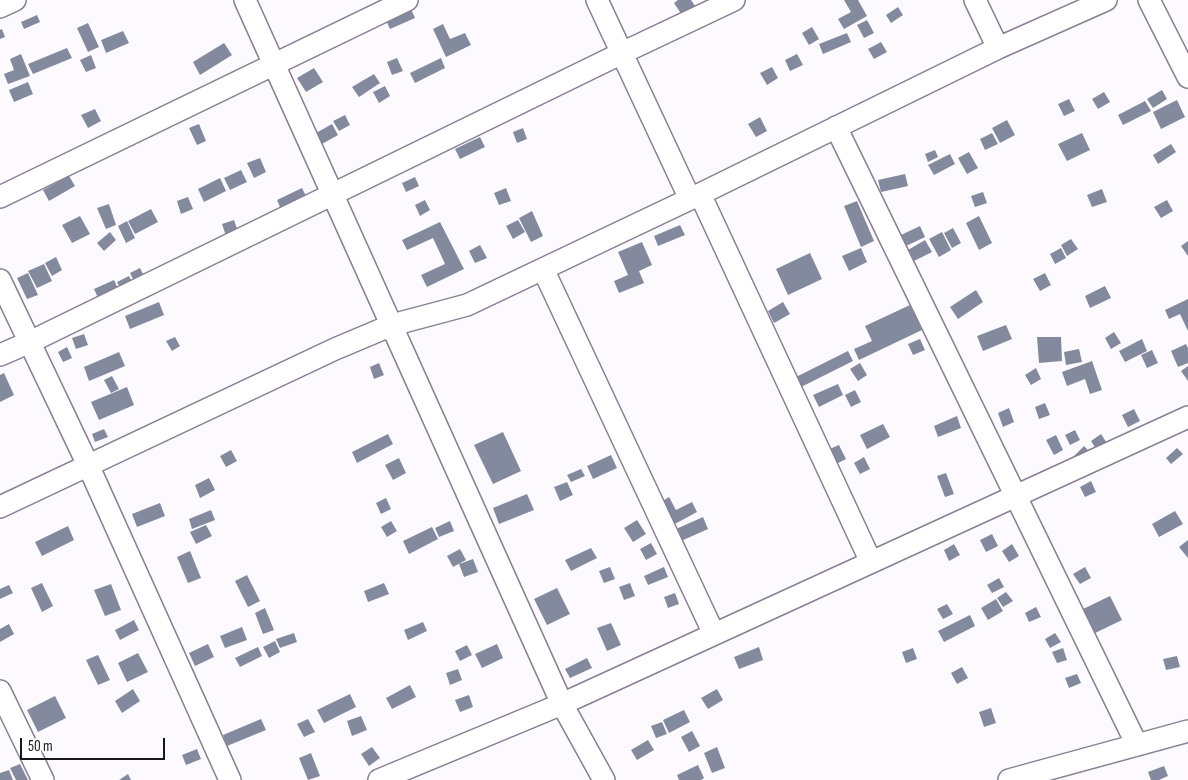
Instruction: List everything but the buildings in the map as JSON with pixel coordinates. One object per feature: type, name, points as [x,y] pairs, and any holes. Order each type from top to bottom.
[{"type":"street","points":[[0,7],[15,0]]},
{"type":"street","points":[[245,0],[562,704],[604,780]]},
{"type":"street","points":[[0,196],[407,0]]},
{"type":"street","points":[[597,0],[695,196],[871,562]]},
{"type":"street","points":[[0,355],[734,0]]},
{"type":"street","points":[[975,0],[998,48]]},
{"type":"street","points":[[0,507],[335,349],[392,325],[467,305],[998,48],[1106,0]]},
{"type":"street","points":[[1149,0],[1188,76]]},
{"type":"street","points":[[836,127],[1137,745]]},
{"type":"street","points":[[543,269],[714,634]]},
{"type":"street","points":[[0,280],[88,465],[230,780]]},
{"type":"street","points":[[379,780],[562,704],[1188,417]]},
{"type":"street","points":[[0,691],[43,780]]},
{"type":"street","points":[[1009,780],[1188,731]]}]
